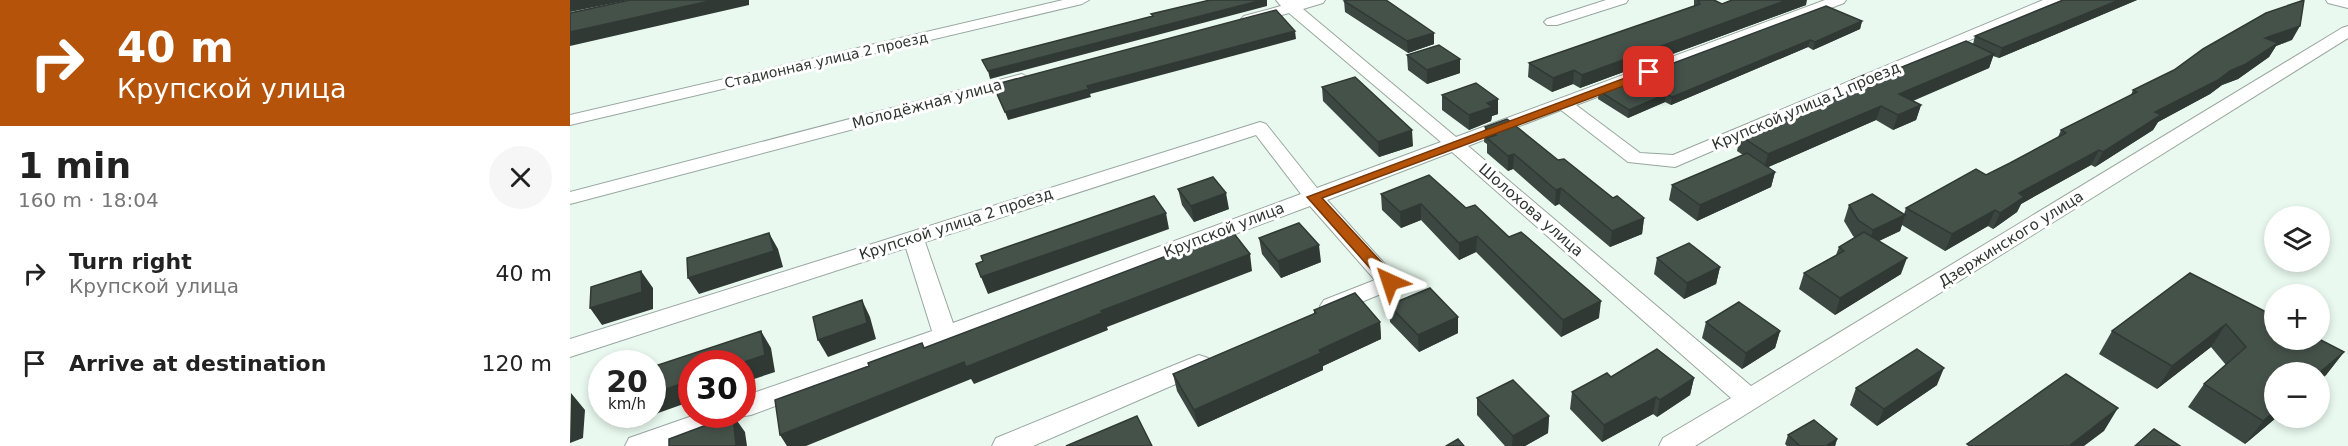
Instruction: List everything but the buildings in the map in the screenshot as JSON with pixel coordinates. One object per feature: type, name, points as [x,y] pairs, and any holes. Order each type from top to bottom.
[{"type":"street","name":"Стадионная улица 2 проезд","points":[[570,120],[1082,0]]},
{"type":"street","points":[[1234,22],[1287,4],[1318,0]]},
{"type":"street","points":[[1552,22],[1621,0]]},
{"type":"street","name":"Крупской улица","points":[[756,403],[945,335],[1839,0]]},
{"type":"street","name":"Крупской улица 1 проезд","points":[[1564,104],[1635,158],[1675,161],[2056,0]]},
{"type":"street","points":[[2333,0],[2348,4]]},
{"type":"street","name":"Шолохова улица","points":[[1287,4],[1454,144],[1749,399]]},
{"type":"street","name":"Дзержинского улица","points":[[1673,446],[2348,31]]},
{"type":"street","name":"Молодёжная улица","points":[[570,198],[1040,74]]},
{"type":"street","name":"Крупской улица 2 проезд","points":[[570,348],[1260,128],[1313,197]]},
{"type":"street","points":[[1313,197],[1390,282],[1314,315]]},
{"type":"street","points":[[914,237],[945,335]]},
{"type":"street","points":[[1006,446],[1215,357]]},
{"type":"street","points":[[639,446],[688,428]]},
{"type":"route","points":[[1390,282],[1313,197],[1649,72]]}]
